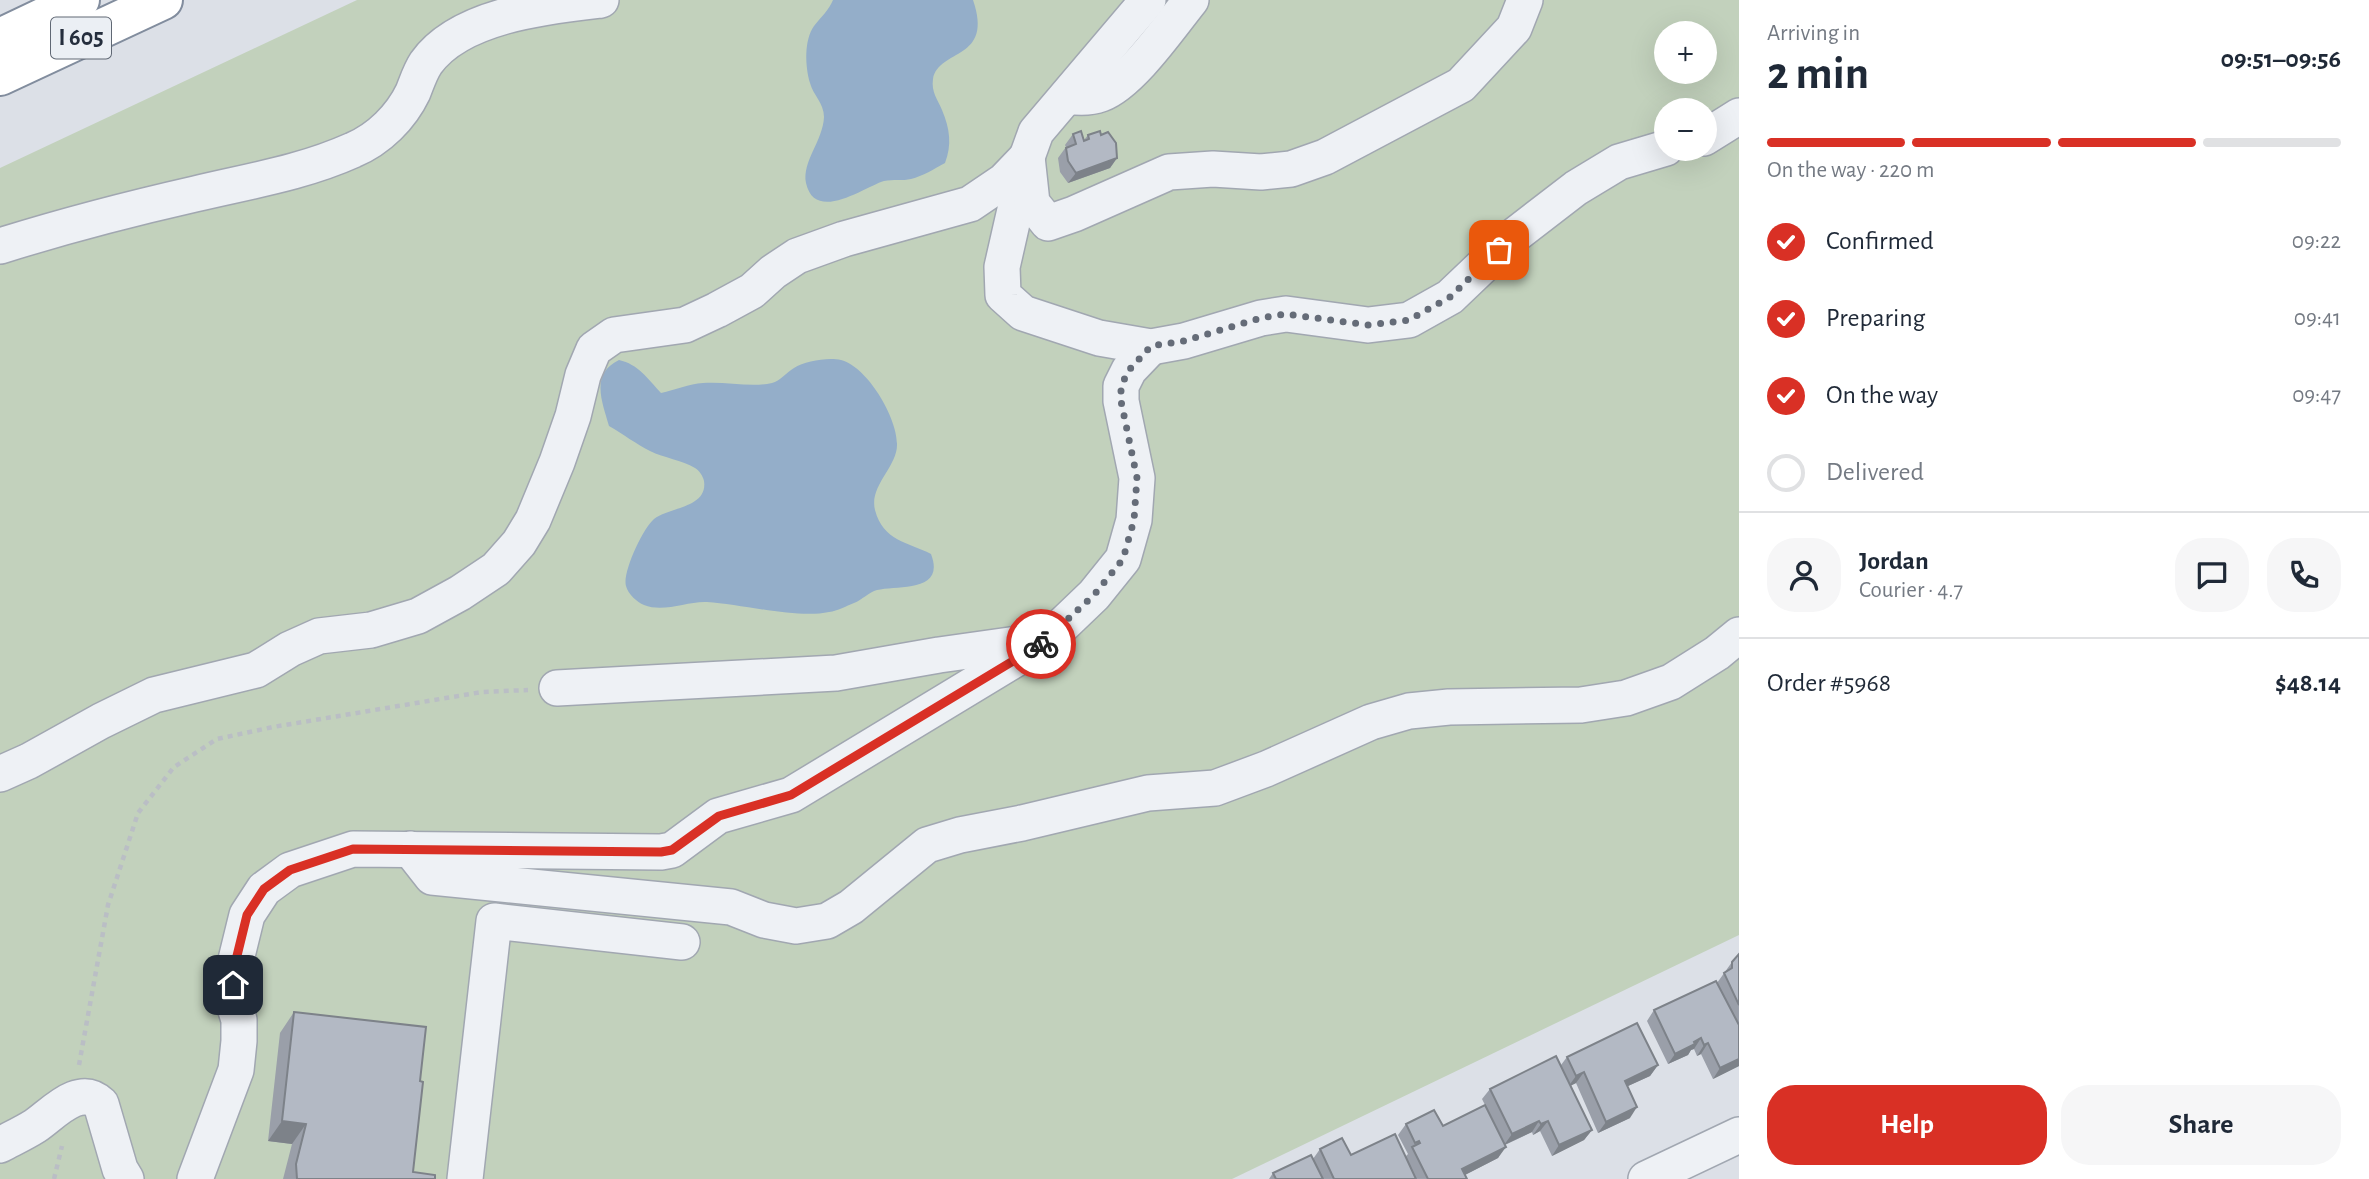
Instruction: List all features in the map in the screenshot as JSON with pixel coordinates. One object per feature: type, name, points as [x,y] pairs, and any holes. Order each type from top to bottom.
[{"type":"highway","points":[[0,16],[33,0]]},
{"type":"highway","points":[[0,37],[80,0]]},
{"type":"highway","name":"I 605","points":[[0,76],[163,0]]},
{"type":"street","points":[[0,246],[68,225],[225,187],[279,177],[357,149],[381,133],[401,113],[427,61],[446,43],[492,20],[562,5],[601,0]]},
{"type":"street","points":[[1148,0],[1036,132],[1027,157],[1002,267],[1003,295],[1023,313],[1099,338],[1151,346],[1184,341],[1261,318],[1286,314],[1368,325],[1409,320],[1450,297],[1516,235],[1576,188],[1619,162],[1654,152]]},
{"type":"street","points":[[1068,96],[1082,98],[1100,94],[1119,84],[1191,0]]},
{"type":"street","points":[[1027,157],[1032,203],[1048,223],[1170,172],[1213,169],[1261,173],[1291,169],[1325,157],[1461,85],[1514,28],[1525,0]]},
{"type":"street","points":[[1717,130],[1739,116]]},
{"type":"street","points":[[0,774],[154,695],[256,670],[318,636],[371,630],[418,616],[460,593],[496,569],[519,543],[533,520],[561,451],[583,375],[594,349],[614,335],[685,325],[752,291],[773,272],[797,256],[844,239],[970,204],[1004,181],[1027,157]]},
{"type":"street","points":[[195,1179],[236,1070],[239,1020],[233,1002],[234,968],[247,915],[264,889],[290,870],[353,849],[672,850],[719,816],[791,795],[1047,640],[1094,595],[1123,559],[1134,520],[1137,478],[1121,401],[1121,386],[1099,338]]},
{"type":"street","points":[[1121,386],[1129,370],[1151,346]]},
{"type":"street","points":[[410,849],[432,877],[731,907],[764,920],[796,926],[827,921],[851,907],[927,845],[960,835],[1148,793],[1215,788],[1266,769],[1371,722],[1409,711],[1449,707],[1581,705],[1626,698],[1671,682],[1717,653],[1739,635]]},
{"type":"street","points":[[556,688],[836,673],[1047,640]]},
{"type":"street","points":[[465,1179],[494,921],[682,942]]},
{"type":"street","points":[[0,1145],[73,1099],[87,1096],[95,1098],[101,1104],[120,1169],[126,1179]]},
{"type":"street","points":[[1646,1179],[1739,1135]]},
{"type":"path","points":[[54,1179],[73,1099],[107,905],[138,813],[174,767],[217,739],[273,727],[482,692],[556,688]]},
{"type":"green space","points":[[357,0],[1739,0],[1739,935],[1232,1179],[0,1179],[0,168]]},
{"type":"water","points":[[833,0],[973,0],[978,20],[971,44],[937,69],[933,79],[934,92],[948,130],[949,150],[945,163],[915,178],[884,181],[854,195],[830,202],[819,201],[811,195],[806,183],[807,167],[824,117],[810,83],[806,53],[808,38],[814,26]]},
{"type":"water","points":[[836,359],[851,365],[880,395],[896,434],[896,453],[876,493],[875,510],[890,534],[931,554],[934,567],[932,575],[917,585],[877,590],[839,610],[816,614],[707,602],[659,608],[639,602],[629,592],[626,580],[630,561],[639,541],[654,519],[700,497],[704,490],[704,481],[695,468],[650,451],[609,426],[601,398],[601,380],[610,366],[619,360],[637,369],[661,393],[703,383],[772,383],[791,370],[817,360]]},
{"type":"building","points":[[1081,131],[1084,141],[1089,139],[1088,135],[1100,131],[1101,135],[1108,132],[1116,143],[1117,158],[1076,173],[1068,161],[1066,148],[1076,144],[1073,134]]},
{"type":"building","points":[[1739,954],[1739,1005],[1724,973],[1732,968],[1732,962]]},
{"type":"building","points":[[1716,981],[1739,1025],[1739,1059],[1720,1068],[1708,1043],[1704,1045],[1701,1038],[1675,1054],[1654,1010]]},
{"type":"building","points":[[294,1012],[426,1027],[413,1172],[435,1175],[435,1179],[297,1179],[296,1164],[306,1124],[282,1121]]},
{"type":"building","points":[[1637,1023],[1658,1065],[1625,1081],[1637,1107],[1606,1122],[1584,1072],[1576,1076],[1567,1057]]},
{"type":"building","points":[[1556,1056],[1592,1130],[1559,1145],[1548,1121],[1541,1124],[1539,1121],[1512,1134],[1490,1089]]},
{"type":"building","points":[[1485,1105],[1506,1147],[1462,1169],[1467,1179],[1428,1179],[1412,1147],[1420,1143],[1415,1143],[1406,1124],[1434,1110],[1443,1126]]},
{"type":"building","points":[[1395,1134],[1416,1179],[1334,1179],[1320,1149],[1342,1138],[1351,1155]]},
{"type":"building","points":[[1311,1155],[1323,1179],[1276,1179],[1273,1173]]},
{"type":"way so far","points":[[1041,644],[1094,595],[1123,559],[1134,520],[1137,478],[1121,401],[1121,386],[1129,370],[1151,346],[1184,341],[1261,318],[1286,314],[1368,325],[1409,320],[1450,297],[1499,250]]},
{"type":"route","points":[[233,985],[234,968],[247,915],[264,889],[290,870],[353,849],[672,850],[719,816],[791,795],[1041,644]]}]
